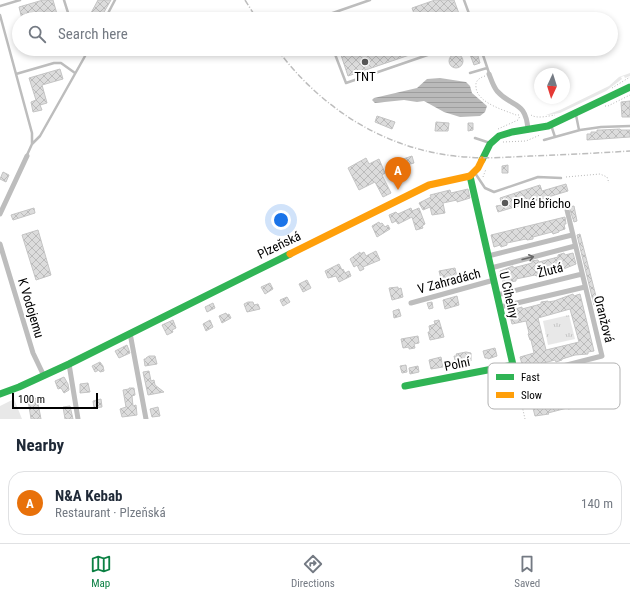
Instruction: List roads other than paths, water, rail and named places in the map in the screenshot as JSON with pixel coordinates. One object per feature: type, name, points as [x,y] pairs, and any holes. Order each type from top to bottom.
[{"type":"main road","points":[[472,174],[482,162],[491,143],[502,134],[551,125],[559,118],[576,113],[630,87]]},
{"type":"main road","name":"U Cihelny","points":[[472,174],[488,256],[513,363]]},
{"type":"main road","name":"Plzeňská","points":[[0,394],[69,364],[429,185],[472,174]]},
{"type":"main road","name":"Polní","points":[[405,386],[488,370]]},
{"type":"street","points":[[489,74],[497,90],[521,108],[525,113],[528,121],[528,130]]},
{"type":"street","points":[[0,214],[27,156]]},
{"type":"street","name":"Žlutá","points":[[497,295],[582,274],[566,210]]},
{"type":"street","points":[[488,256],[572,235]]},
{"type":"street","name":"K Vodojemu","points":[[0,244],[33,353],[44,376]]},
{"type":"street","name":"Žlutá","points":[[491,268],[575,246]]},
{"type":"street","points":[[582,274],[585,287]]},
{"type":"street","name":"V Zahradách","points":[[411,303],[494,280]]},
{"type":"street","name":"Oranžová","points":[[500,307],[585,287],[602,356],[575,363]]},
{"type":"street","points":[[130,333],[146,419]]},
{"type":"street","points":[[69,364],[78,419]]},
{"type":"lane","points":[[0,6],[20,0]]},
{"type":"lane","points":[[64,0],[68,12]]},
{"type":"lane","points":[[109,12],[115,0]]},
{"type":"lane","points":[[335,12],[370,0]]},
{"type":"lane","points":[[464,0],[468,12]]},
{"type":"lane","points":[[0,15],[32,133],[32,144]]},
{"type":"lane","points":[[27,156],[32,144],[40,136],[85,56]]},
{"type":"lane","points":[[336,56],[346,83],[425,56]]},
{"type":"lane","points":[[483,56],[489,74]]},
{"type":"lane","points":[[16,74],[54,63],[61,64],[75,73]]},
{"type":"lane","points":[[470,73],[487,68]]},
{"type":"lane","points":[[576,113],[579,130]]},
{"type":"lane","points":[[551,125],[555,137]]},
{"type":"lane","points":[[544,140],[579,130],[601,127],[630,126]]},
{"type":"lane","points":[[476,138],[491,143]]},
{"type":"lane","points":[[472,174],[485,188],[494,192],[538,177],[561,178]]},
{"type":"railway","points":[[245,0],[253,12]]},
{"type":"railway","points":[[283,56],[315,91],[336,109],[384,137],[410,147],[438,153],[482,158],[630,151]]},
{"type":"place","name":"TNT","points":[[365,62]]},
{"type":"place","name":"N&A Kebab","points":[[398,190]]},
{"type":"place","name":"Plné břicho","points":[[505,203]]}]
